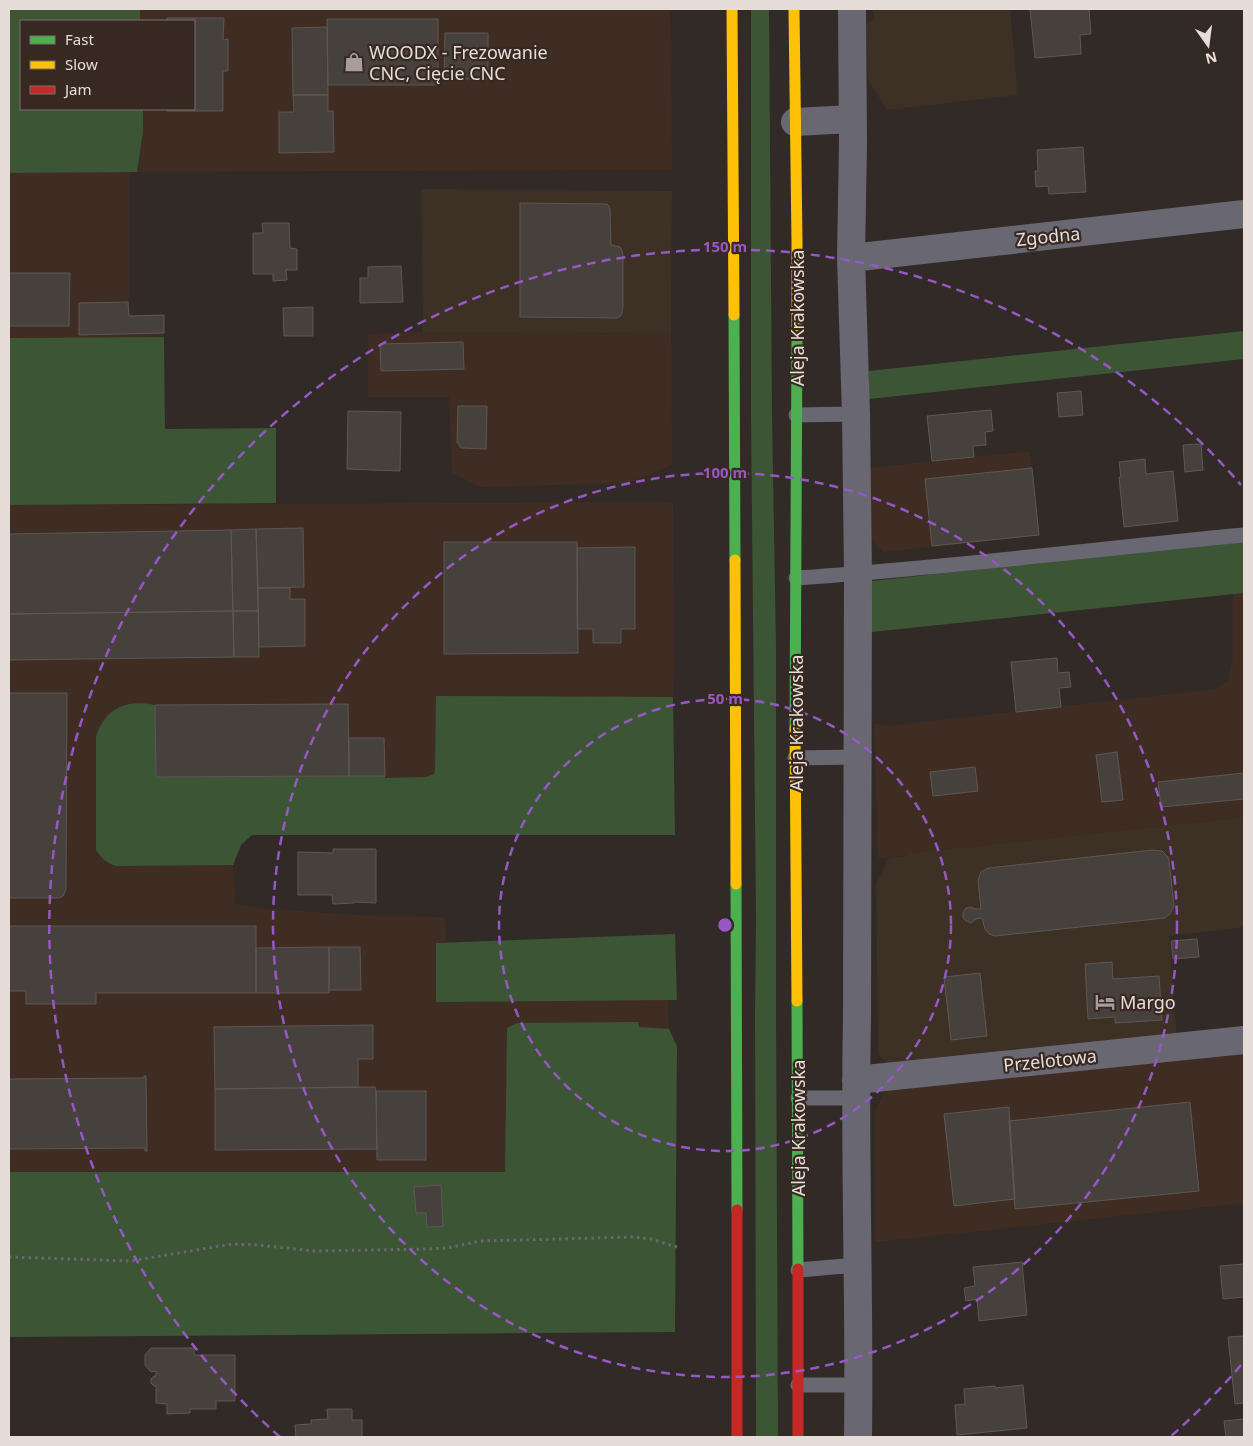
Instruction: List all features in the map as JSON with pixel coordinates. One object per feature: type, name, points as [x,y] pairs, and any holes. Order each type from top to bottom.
[{"type":"main road","points":[[732,9],[737,1437]]},
{"type":"main road","name":"Aleja Krakowska","points":[[794,9],[797,242],[795,758],[798,1437]]},
{"type":"street","points":[[852,9],[853,143],[851,258],[856,414],[858,574],[856,1089],[858,1437]]},
{"type":"street","points":[[795,122],[852,119]]},
{"type":"street","name":"Zgodna","points":[[851,258],[1244,214]]},
{"type":"street","name":"Przelotowa","points":[[856,1089],[1244,1040]]},
{"type":"lane","points":[[796,415],[856,414]]},
{"type":"lane","points":[[796,578],[858,574],[1244,535]]},
{"type":"lane","points":[[795,758],[857,757]]},
{"type":"lane","points":[[798,1098],[856,1089]]},
{"type":"lane","points":[[798,1270],[857,1266]]},
{"type":"lane","points":[[798,1386],[859,1385]]},
{"type":"path","points":[[9,1257],[131,1261],[232,1244],[314,1251],[429,1249],[447,1248],[481,1241],[633,1237],[651,1239],[677,1246]]},
{"type":"shaded area","points":[[140,9],[670,9],[672,170],[137,172],[143,132],[143,110],[195,110],[195,20],[140,20]]},
{"type":"shaded area","points":[[873,9],[1010,9],[1018,95],[887,110],[868,80],[866,23],[873,20]]},
{"type":"shaded area","points":[[129,172],[129,316],[164,315],[164,337],[9,338],[9,173]]},
{"type":"shaded area","points":[[421,189],[672,191],[671,334],[423,332]]},
{"type":"shaded area","points":[[423,332],[671,334],[672,465],[628,483],[480,487],[452,473],[449,397],[368,397],[368,334]]},
{"type":"shaded area","points":[[1030,451],[1039,535],[883,552],[871,539],[870,468]]},
{"type":"shaded area","points":[[673,502],[675,835],[252,835],[241,845],[233,865],[235,904],[268,909],[358,915],[445,917],[446,942],[436,943],[436,1002],[668,1000],[669,1029],[677,1046],[506,1172],[9,1172],[9,505]]},
{"type":"shaded area","points":[[1244,593],[1244,817],[909,853],[905,856],[878,858],[874,723],[888,726],[1217,689],[1229,679],[1233,659],[1233,594]]},
{"type":"shaded area","points":[[1244,817],[1244,927],[1169,936],[1177,1037],[1020,1050],[1019,1048],[1001,1051],[995,1055],[890,1067],[878,1054],[876,884],[889,858],[905,856],[909,853]]},
{"type":"shaded area","points":[[1244,1053],[1244,1203],[875,1242],[875,1111],[887,1088]]},
{"type":"green space","points":[[9,9],[140,9],[140,20],[20,20],[20,110],[143,110],[143,132],[137,172],[9,173]]},
{"type":"green space","points":[[751,9],[769,9],[776,647],[778,1437],[756,1437],[756,918],[751,415]]},
{"type":"green space","points":[[1244,331],[1244,359],[869,399],[869,371]]},
{"type":"green space","points":[[164,337],[165,429],[276,428],[276,503],[9,505],[9,338]]},
{"type":"green space","points":[[1244,541],[1244,593],[871,632],[871,581]]},
{"type":"green space","points":[[436,696],[673,697],[675,835],[252,835],[241,845],[233,865],[115,866],[104,860],[96,850],[96,736],[106,718],[119,707],[136,703],[155,705],[156,777],[426,777],[434,774],[435,770]]},
{"type":"green space","points":[[675,934],[677,1000],[436,1002],[436,943]]},
{"type":"green space","points":[[638,1022],[639,1027],[669,1029],[677,1046],[675,1332],[9,1337],[9,1172],[505,1172],[507,1028],[517,1023]]},
{"type":"building","points":[[1030,9],[1089,9],[1091,34],[1080,35],[1081,54],[1035,58]]},
{"type":"building","points":[[167,18],[224,18],[223,40],[228,39],[228,71],[223,71],[223,111],[167,111],[195,110],[195,20],[167,20]]},
{"type":"building","points":[[327,19],[438,19],[438,85],[328,85]]},
{"type":"building","points":[[327,27],[328,95],[293,95],[292,28]]},
{"type":"building","points":[[445,33],[488,33],[488,79],[444,79]]},
{"type":"building","points":[[293,95],[328,95],[328,111],[333,111],[334,152],[279,153],[279,112],[294,112]]},
{"type":"building","points":[[1083,147],[1086,192],[1049,194],[1048,186],[1036,187],[1035,171],[1038,171],[1037,150]]},
{"type":"building","points":[[520,203],[607,204],[609,206],[611,245],[620,247],[623,256],[623,307],[621,316],[617,318],[520,317]]},
{"type":"building","points":[[262,223],[289,223],[290,248],[297,249],[297,270],[286,270],[287,280],[273,281],[273,274],[253,274],[253,233],[263,233]]},
{"type":"building","points":[[401,266],[403,302],[360,303],[360,278],[368,278],[368,267]]},
{"type":"building","points":[[9,273],[70,273],[69,326],[9,326]]},
{"type":"building","points":[[128,302],[129,316],[164,315],[164,333],[79,335],[79,303]]},
{"type":"building","points":[[313,307],[313,336],[284,336],[283,308]]},
{"type":"building","points":[[463,342],[464,369],[381,371],[380,344]]},
{"type":"building","points":[[1081,391],[1083,415],[1059,417],[1057,393]]},
{"type":"building","points":[[458,406],[487,406],[486,449],[461,448],[457,442]]},
{"type":"building","points":[[991,410],[993,431],[985,432],[986,445],[973,446],[974,457],[932,461],[927,416]]},
{"type":"building","points":[[348,411],[401,412],[400,471],[347,469]]},
{"type":"building","points":[[1201,444],[1203,470],[1185,472],[1183,445]]},
{"type":"building","points":[[1145,459],[1146,474],[1173,471],[1178,521],[1124,527],[1119,462]]},
{"type":"building","points":[[1032,468],[1039,535],[932,546],[925,479]]},
{"type":"building","points":[[303,528],[304,587],[258,588],[256,529]]},
{"type":"building","points":[[256,529],[258,611],[233,611],[231,530]]},
{"type":"building","points":[[231,530],[233,611],[9,614],[9,534]]},
{"type":"building","points":[[444,542],[577,542],[578,653],[444,654]]},
{"type":"building","points":[[635,547],[635,629],[621,629],[621,643],[593,643],[593,629],[577,629],[577,548]]},
{"type":"building","points":[[258,588],[290,588],[290,599],[305,599],[305,646],[259,647]]},
{"type":"building","points":[[233,611],[258,611],[259,657],[234,657]]},
{"type":"building","points":[[233,611],[234,657],[9,660],[9,614]]},
{"type":"building","points":[[1057,658],[1058,673],[1069,672],[1071,687],[1059,688],[1061,707],[1016,712],[1011,662]]},
{"type":"building","points":[[9,693],[67,693],[66,889],[63,896],[59,898],[9,898]]},
{"type":"building","points":[[348,704],[349,776],[156,777],[155,705]]},
{"type":"building","points":[[349,738],[384,738],[385,776],[349,776]]},
{"type":"building","points":[[1117,752],[1123,800],[1102,802],[1096,755]]},
{"type":"building","points":[[975,767],[978,791],[933,796],[930,772]]},
{"type":"building","points":[[1244,773],[1244,799],[1161,807],[1158,782]]},
{"type":"building","points":[[333,849],[376,849],[376,903],[354,902],[333,904],[332,895],[298,895],[298,852],[333,853]]},
{"type":"building","points":[[1153,850],[1162,851],[1169,861],[1174,906],[1170,914],[1165,918],[995,936],[989,934],[985,929],[982,918],[976,919],[971,923],[963,918],[966,908],[981,909],[978,880],[981,872],[988,868]]},
{"type":"building","points":[[9,926],[256,926],[256,993],[96,993],[96,1004],[26,1004],[26,991],[9,991]]},
{"type":"building","points":[[1197,939],[1199,957],[1173,959],[1171,941]]},
{"type":"building","points":[[329,947],[360,947],[361,990],[329,990]]},
{"type":"building","points":[[329,947],[329,993],[256,993],[256,948]]},
{"type":"building","points":[[1112,962],[1113,979],[1159,976],[1162,1020],[1115,1023],[1115,1017],[1088,1019],[1085,964]]},
{"type":"building","points":[[980,973],[987,1036],[951,1040],[944,977]]},
{"type":"building","points":[[373,1025],[373,1059],[358,1059],[358,1087],[215,1089],[214,1027]]},
{"type":"building","points":[[146,1076],[147,1151],[145,1151],[145,1148],[9,1149],[9,1079],[144,1078]]},
{"type":"building","points":[[375,1087],[377,1149],[215,1150],[215,1089]]},
{"type":"building","points":[[376,1091],[426,1091],[426,1160],[377,1160]]},
{"type":"building","points":[[1190,1102],[1199,1191],[1015,1209],[1009,1121]]},
{"type":"building","points":[[1009,1107],[1015,1199],[954,1206],[944,1114]]},
{"type":"building","points":[[441,1185],[443,1226],[427,1227],[426,1213],[416,1213],[414,1187]]},
{"type":"building","points":[[1022,1262],[1027,1315],[979,1321],[977,1299],[966,1301],[964,1288],[975,1286],[973,1267]]},
{"type":"building","points":[[1244,1264],[1244,1297],[1223,1299],[1220,1266]]},
{"type":"building","points":[[1244,1336],[1244,1403],[1235,1404],[1228,1337]]},
{"type":"building","points":[[151,1348],[194,1348],[194,1355],[235,1355],[235,1401],[216,1401],[216,1409],[190,1409],[190,1413],[167,1414],[167,1404],[156,1403],[156,1386],[151,1383],[151,1379],[156,1376],[156,1371],[151,1372],[145,1365],[145,1355]]},
{"type":"building","points":[[1023,1385],[1027,1428],[957,1435],[955,1405],[965,1404],[964,1389]]},
{"type":"building","points":[[327,1409],[352,1409],[352,1420],[362,1420],[362,1437],[296,1437],[295,1425],[311,1424],[311,1420],[328,1419]]},
{"type":"building","points":[[1244,1419],[1244,1437],[1226,1437],[1224,1421]]},
{"type":"traffic: fast","points":[[734,315],[735,560]]},
{"type":"traffic: fast","points":[[795,729],[797,334]]},
{"type":"traffic: fast","points":[[736,884],[737,1210]]},
{"type":"traffic: fast","points":[[797,1001],[798,1269]]},
{"type":"traffic: slow","points":[[732,9],[734,315]]},
{"type":"traffic: slow","points":[[794,9],[797,334]]},
{"type":"traffic: slow","points":[[735,560],[736,884]]},
{"type":"traffic: slow","points":[[795,729],[797,1001]]},
{"type":"traffic: jam","points":[[737,1210],[737,1437]]},
{"type":"traffic: jam","points":[[798,1269],[798,1437]]},
{"type":"place","name":"WOODX - Frezowanie CNC, Cięcie CNC","points":[[354,62]]},
{"type":"place","name":"Margo","points":[[1105,1002]]}]
